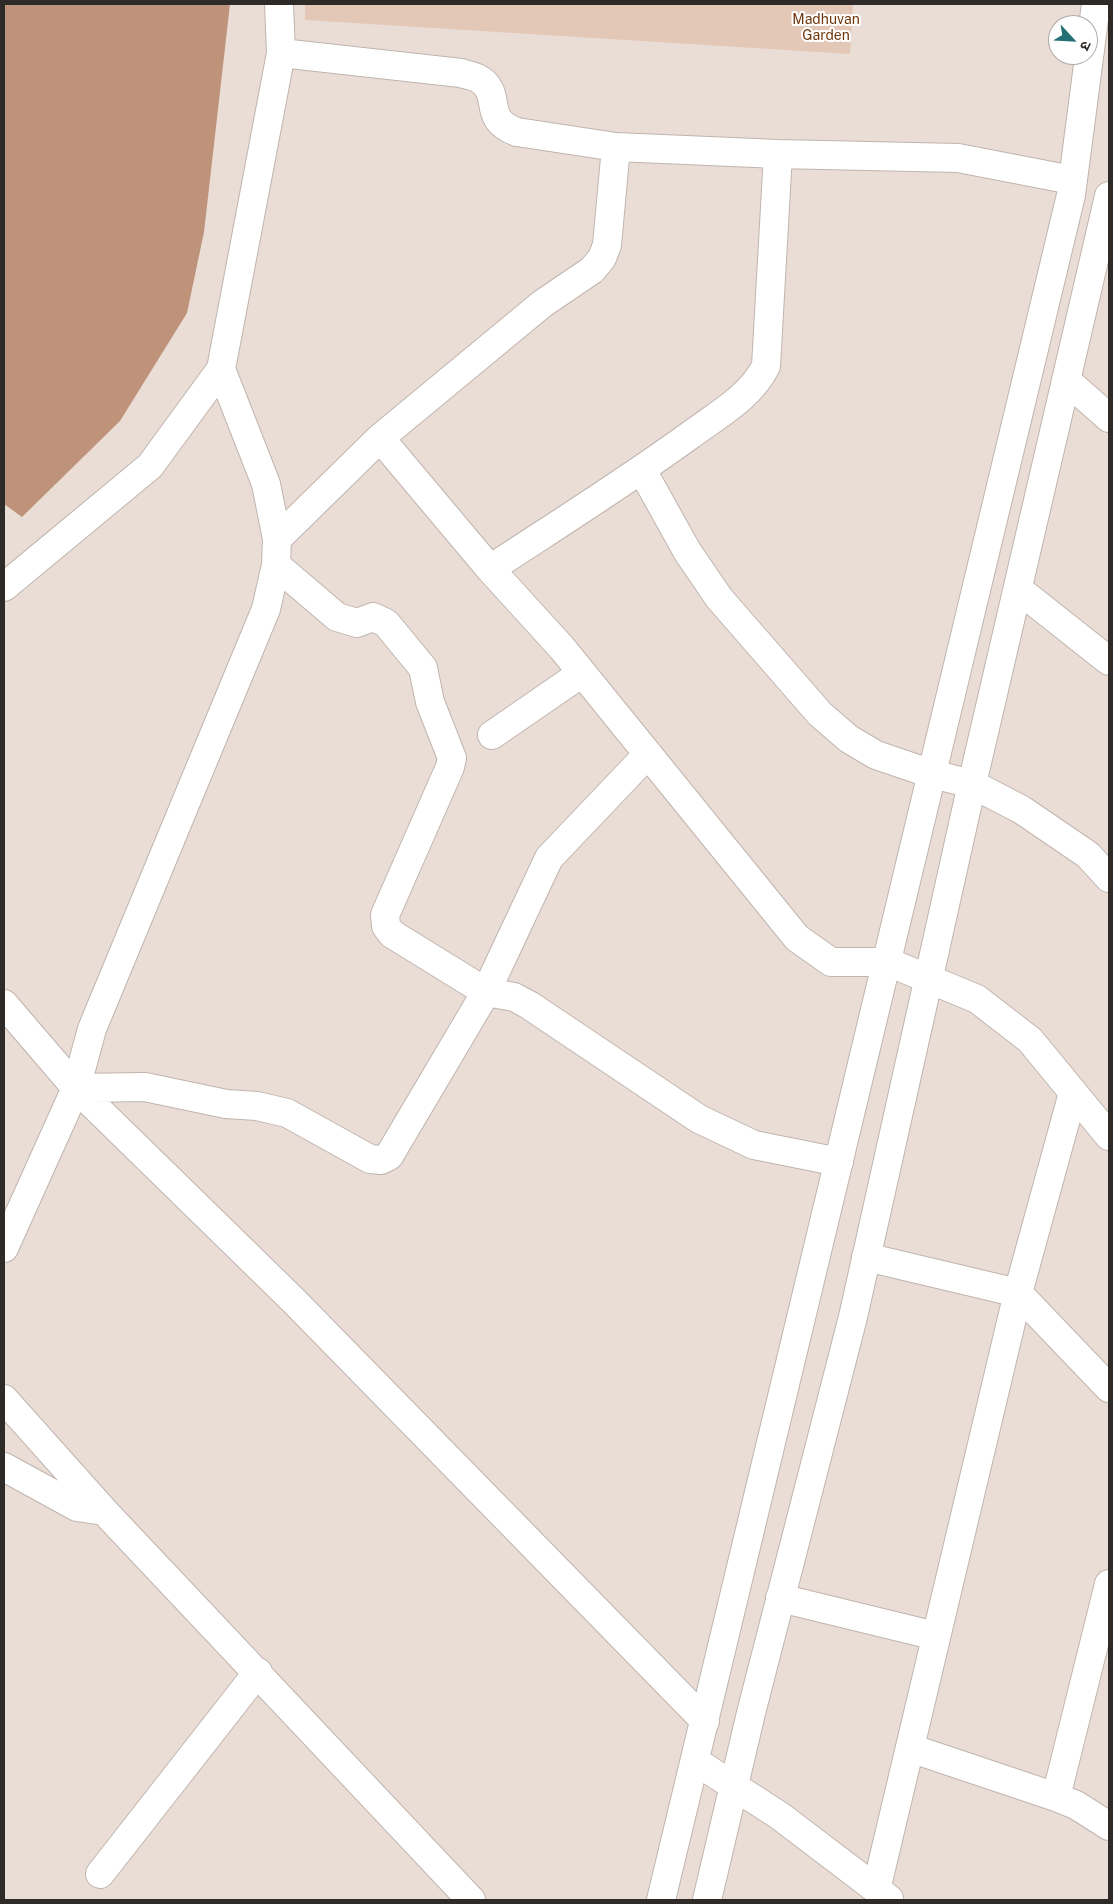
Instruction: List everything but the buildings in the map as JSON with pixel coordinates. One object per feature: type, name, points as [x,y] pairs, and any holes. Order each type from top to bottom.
[{"type":"street","points":[[4,587],[150,466],[221,369],[280,53],[279,4]]},
{"type":"street","points":[[661,1900],[1071,195],[1096,4]]},
{"type":"street","points":[[280,53],[460,73],[480,79],[490,90],[496,119],[504,128],[518,132],[616,147],[778,154],[958,158],[1072,180]]},
{"type":"street","points":[[276,552],[380,438],[542,304],[592,270],[602,258],[607,245],[616,147]]},
{"type":"street","points":[[490,568],[642,470],[744,396],[758,381],[766,366],[778,154]]},
{"type":"street","points":[[707,1900],[780,1598],[853,1317],[972,784],[1109,196]]},
{"type":"street","points":[[5,1237],[76,1088],[92,1029],[266,609],[276,552],[266,484],[221,369]]},
{"type":"street","points":[[1066,380],[1109,418]]},
{"type":"street","points":[[380,438],[582,673],[797,938],[832,962],[888,962],[928,980],[977,998],[1030,1040],[1109,1136]]},
{"type":"street","points":[[642,470],[688,551],[719,598],[820,714],[849,739],[876,755],[932,774],[972,784],[1022,810],[1088,855],[1109,878]]},
{"type":"street","points":[[276,552],[338,617],[357,623],[373,617],[386,623],[423,668],[430,702],[452,758],[444,782],[385,915],[386,926],[392,934],[410,946],[438,960],[486,992],[514,997],[529,1005],[699,1119],[754,1145],[839,1162]]},
{"type":"street","points":[[1018,589],[1109,661]]},
{"type":"street","points":[[492,735],[582,673]]},
{"type":"street","points":[[76,1088],[145,1087],[226,1104],[257,1106],[287,1114],[370,1159],[381,1160],[389,1156],[486,992],[549,858],[648,754]]},
{"type":"street","points":[[4,1004],[76,1088],[294,1301],[705,1721]]},
{"type":"street","points":[[695,1762],[780,1816],[883,1895],[910,1748],[936,1636],[1018,1293],[1073,1092]]},
{"type":"street","points":[[866,1256],[1018,1293],[1109,1388]]},
{"type":"street","points":[[4,1399],[104,1511],[258,1672],[471,1900]]},
{"type":"street","points":[[4,1467],[77,1507],[104,1511]]},
{"type":"street","points":[[1056,1797],[1109,1584]]},
{"type":"street","points":[[780,1598],[936,1636]]},
{"type":"street","points":[[100,1874],[258,1672]]},
{"type":"street","points":[[910,1748],[1056,1797],[1076,1806],[1109,1826]]},
{"type":"green space","name":"Madhuvan Garden","points":[[305,4],[853,4],[850,54],[305,20]]},
{"type":"shaded area","points":[[4,4],[230,4],[204,232],[187,313],[120,421],[22,517],[4,504]]}]
